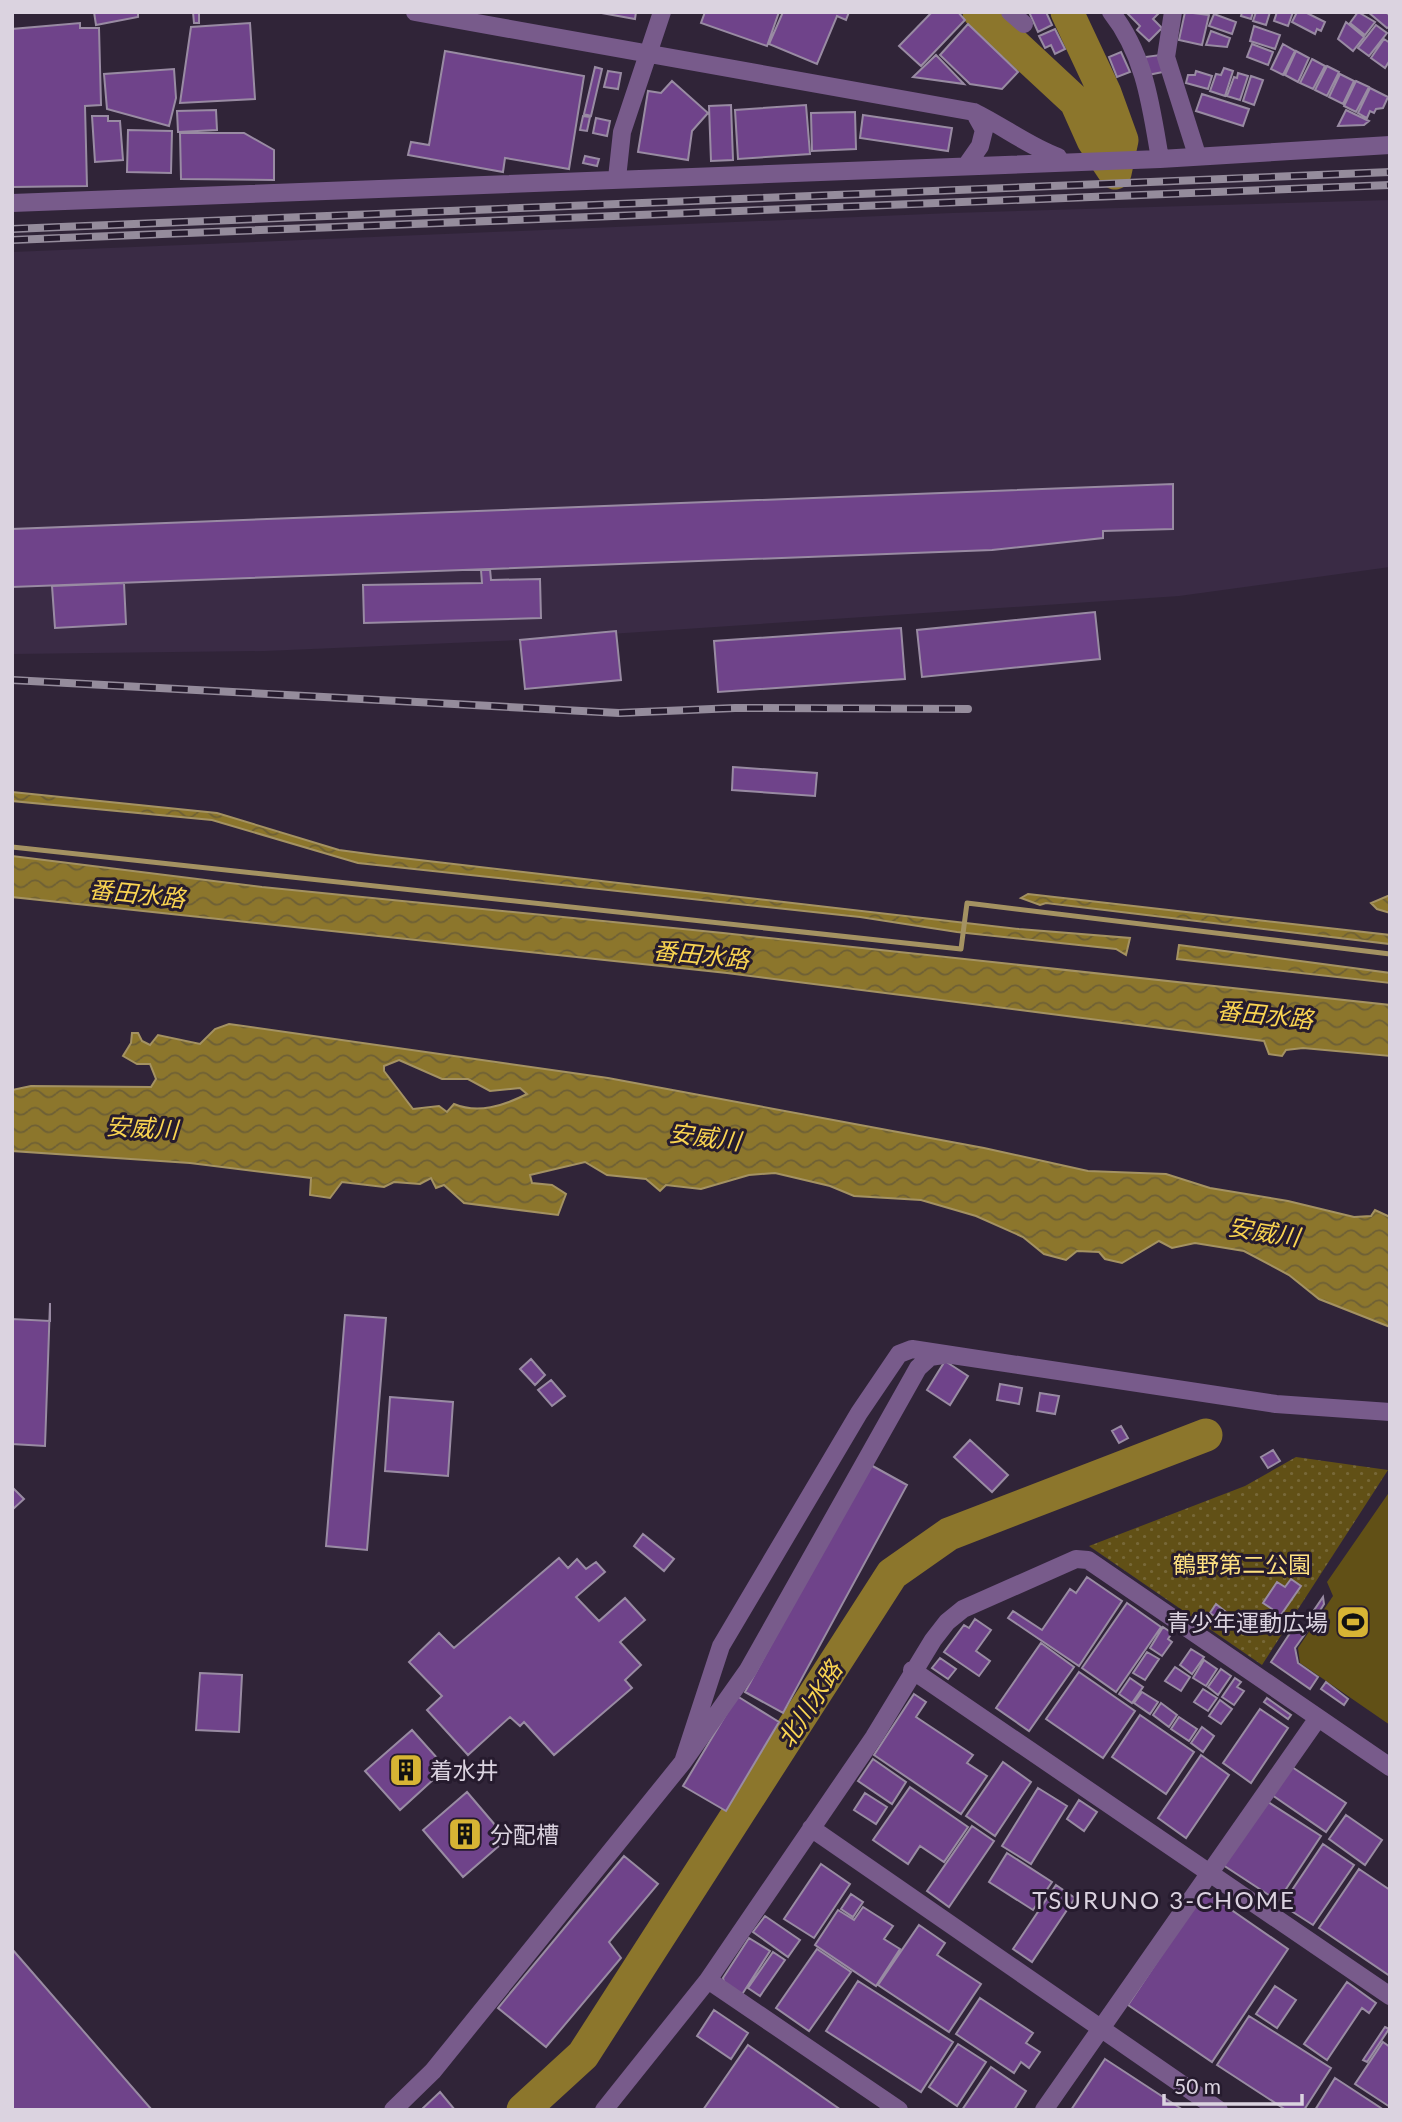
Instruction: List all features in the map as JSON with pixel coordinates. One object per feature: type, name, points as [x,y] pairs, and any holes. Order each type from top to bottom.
[{"type":"street","points":[[415,12],[974,112],[1007,128],[1037,149],[1071,160]]},
{"type":"street","points":[[617,178],[622,132],[662,12]]},
{"type":"street","points":[[1010,12],[1024,24]]},
{"type":"street","points":[[1111,12],[1125,30],[1143,71],[1160,159]]},
{"type":"street","points":[[1173,12],[1166,57],[1197,155]]},
{"type":"street","points":[[966,166],[980,146],[984,130],[974,112]]},
{"type":"street","points":[[12,204],[1071,160],[1160,159],[1390,145]]},
{"type":"street","points":[[682,1762],[721,1646],[865,1403],[899,1354],[912,1349],[1276,1404],[1390,1412]]},
{"type":"street","points":[[393,2110],[432,2071],[682,1762],[748,1670],[919,1368],[930,1357],[946,1355]]},
{"type":"street","points":[[604,2110],[708,1980],[874,1737],[912,1670],[947,1622],[963,1609],[1076,1559],[1088,1560],[1390,1767]]},
{"type":"street","points":[[912,1670],[1390,1996]]},
{"type":"street","points":[[1044,2110],[1318,1717]]},
{"type":"street","points":[[811,1828],[1219,2110]]},
{"type":"street","points":[[708,1980],[899,2110]]},
{"type":"shaded area","points":[[1390,200],[1390,567],[1179,596],[520,640],[265,651],[12,654],[12,252],[952,213]]},
{"type":"green space","name":"鶴野第二公園","points":[[1296,1457],[1388,1470],[1262,1665],[1089,1546],[1245,1486]]},
{"type":"green space","name":"青少年運動広場","points":[[1390,1491],[1390,1725],[1300,1663],[1298,1648],[1333,1596],[1327,1582]]},
{"type":"water","points":[[12,792],[217,813],[339,850],[376,855],[1019,929],[1130,938],[1126,955],[1116,949],[957,932],[860,917],[358,863],[212,820],[12,801]]},
{"type":"water","name":"番田水路","points":[[12,856],[262,887],[723,933],[1390,1005],[1390,1056],[1303,1048],[1286,1050],[1282,1056],[1269,1054],[1264,1041],[727,973],[12,897]]},
{"type":"water","points":[[1028,894],[1390,935],[1390,944],[1046,903],[1040,905],[1021,898]]},
{"type":"water","points":[[1390,895],[1390,913],[1377,909],[1371,903]]},
{"type":"water","points":[[1179,945],[1390,973],[1390,983],[1177,959]]},
{"type":"water","name":"安威川","points":[[229,1024],[608,1078],[984,1148],[1088,1171],[1166,1174],[1210,1188],[1288,1201],[1354,1217],[1371,1216],[1375,1210],[1390,1217],[1390,1327],[1319,1299],[1289,1275],[1244,1251],[1195,1243],[1172,1248],[1159,1241],[1122,1263],[1105,1259],[1099,1252],[1077,1251],[1066,1260],[1044,1254],[1023,1237],[976,1216],[921,1200],[854,1196],[830,1186],[775,1173],[749,1175],[701,1189],[666,1185],[660,1191],[646,1179],[607,1175],[585,1162],[530,1175],[532,1183],[552,1185],[566,1194],[558,1215],[464,1203],[444,1185],[436,1188],[431,1178],[420,1184],[394,1182],[384,1187],[342,1182],[330,1198],[310,1195],[311,1178],[190,1163],[12,1151],[12,1090],[31,1086],[151,1087],[156,1079],[150,1064],[137,1064],[123,1056],[131,1043],[132,1033],[138,1033],[142,1041],[150,1045],[158,1035],[200,1044],[215,1029]],"holes":[[[399,1060],[442,1079],[468,1079],[490,1091],[520,1088],[527,1094],[491,1107],[472,1108],[454,1104],[447,1112],[439,1106],[413,1109],[384,1071],[384,1066]]]},
{"type":"building","points":[[94,12],[138,12],[138,17],[96,25]]},
{"type":"building","points":[[193,12],[199,12],[199,23],[194,23]]},
{"type":"building","points":[[596,12],[636,12],[635,19]]},
{"type":"building","points":[[705,12],[779,12],[767,46],[701,23]]},
{"type":"building","points":[[783,12],[849,12],[846,20],[837,16],[817,64],[769,44]]},
{"type":"building","points":[[932,12],[958,12],[965,20],[921,66],[899,46]]},
{"type":"building","points":[[1029,12],[1046,12],[1052,25],[1038,32]]},
{"type":"building","points":[[1126,12],[1160,12],[1153,19],[1162,28],[1149,41],[1137,30],[1140,26]]},
{"type":"building","points":[[1185,12],[1209,15],[1202,45],[1179,40]]},
{"type":"building","points":[[1242,12],[1253,12],[1251,19],[1241,16]]},
{"type":"building","points":[[1256,12],[1270,12],[1266,25],[1253,21]]},
{"type":"building","points":[[1277,12],[1293,12],[1288,26],[1274,21]]},
{"type":"building","points":[[1297,12],[1305,12],[1325,22],[1321,31],[1317,29],[1315,34],[1292,22]]},
{"type":"building","points":[[1358,12],[1375,22],[1365,35],[1350,23]]},
{"type":"building","points":[[1368,12],[1386,12],[1390,16],[1390,26],[1387,28]]},
{"type":"building","points":[[1214,14],[1236,22],[1232,34],[1209,26]]},
{"type":"building","points":[[1346,22],[1364,37],[1353,51],[1338,39]]},
{"type":"building","points":[[80,23],[80,28],[99,28],[101,105],[85,106],[87,186],[12,187],[12,29]]},
{"type":"building","points":[[250,23],[255,99],[180,103],[191,27]]},
{"type":"building","points":[[968,24],[1018,72],[1002,89],[970,84],[940,55]]},
{"type":"building","points":[[1376,25],[1387,33],[1369,56],[1358,48]]},
{"type":"building","points":[[1254,26],[1280,35],[1275,49],[1250,41]]},
{"type":"building","points":[[1055,29],[1065,49],[1055,54],[1051,45],[1045,48],[1039,36]]},
{"type":"building","points":[[1211,31],[1230,38],[1227,47],[1206,45]]},
{"type":"building","points":[[1384,39],[1390,43],[1390,60],[1385,68],[1371,58]]},
{"type":"building","points":[[1252,44],[1273,52],[1268,65],[1247,57]]},
{"type":"building","points":[[1283,44],[1295,51],[1283,75],[1271,69]]},
{"type":"building","points":[[445,51],[584,76],[569,169],[505,158],[503,172],[408,155],[411,142],[429,145]]},
{"type":"building","points":[[1296,51],[1309,58],[1298,82],[1285,75]]},
{"type":"building","points":[[1121,52],[1130,72],[1117,77],[1109,57]]},
{"type":"building","points":[[936,55],[964,84],[913,77]]},
{"type":"building","points":[[1160,55],[1163,72],[1148,75],[1145,57]]},
{"type":"building","points":[[1312,59],[1325,66],[1313,89],[1300,83]]},
{"type":"building","points":[[1327,66],[1339,72],[1327,96],[1315,90]]},
{"type":"building","points":[[595,67],[602,69],[591,116],[584,114]]},
{"type":"building","points":[[1224,68],[1233,71],[1225,96],[1210,91],[1216,74],[1221,75]]},
{"type":"building","points":[[174,69],[176,98],[169,126],[107,109],[104,74]]},
{"type":"building","points":[[608,71],[621,73],[618,89],[604,87]]},
{"type":"building","points":[[1196,71],[1212,76],[1208,89],[1186,83],[1188,75],[1195,75]]},
{"type":"building","points":[[1238,73],[1248,76],[1240,100],[1227,96]]},
{"type":"building","points":[[1340,74],[1354,81],[1343,104],[1329,97]]},
{"type":"building","points":[[1251,76],[1263,80],[1254,105],[1243,101]]},
{"type":"building","points":[[672,81],[708,113],[692,131],[688,160],[638,152],[648,91],[661,93]]},
{"type":"building","points":[[1356,81],[1369,87],[1356,112],[1344,106]]},
{"type":"building","points":[[1370,88],[1388,97],[1383,108],[1376,109],[1374,113],[1370,111],[1367,118],[1358,113]]},
{"type":"building","points":[[1202,94],[1249,109],[1243,126],[1196,111]]},
{"type":"building","points":[[731,105],[733,160],[711,161],[709,106]]},
{"type":"building","points":[[806,105],[810,154],[738,159],[735,110]]},
{"type":"building","points":[[216,110],[217,130],[178,132],[177,111]]},
{"type":"building","points":[[1346,110],[1369,121],[1364,125],[1338,126]]},
{"type":"building","points":[[855,112],[856,149],[812,151],[811,113]]},
{"type":"building","points":[[863,115],[952,128],[948,151],[860,138]]},
{"type":"building","points":[[92,116],[108,116],[108,121],[120,121],[123,160],[95,162]]},
{"type":"building","points":[[583,116],[590,117],[587,131],[580,130]]},
{"type":"building","points":[[596,118],[610,121],[607,136],[593,133]]},
{"type":"building","points":[[128,130],[172,131],[171,173],[127,172]]},
{"type":"building","points":[[180,133],[244,133],[274,150],[274,180],[181,179]]},
{"type":"building","points":[[585,156],[599,159],[597,166],[583,163]]},
{"type":"building","points":[[1173,484],[1173,529],[1103,531],[1103,538],[992,550],[12,587],[12,529]]},
{"type":"building","points":[[490,569],[491,580],[540,579],[541,618],[364,623],[363,585],[482,583],[481,570]]},
{"type":"building","points":[[124,583],[126,624],[55,628],[52,586]]},
{"type":"building","points":[[1095,612],[1100,659],[922,677],[917,630]]},
{"type":"building","points":[[901,628],[905,679],[718,692],[714,641]]},
{"type":"building","points":[[616,631],[621,680],[525,689],[520,640]]},
{"type":"building","points":[[733,767],[817,773],[815,796],[732,790]]},
{"type":"building","points":[[345,1315],[386,1318],[367,1550],[326,1546]]},
{"type":"building","points":[[12,1319],[49,1321],[45,1446],[12,1444]]},
{"type":"building","points":[[531,1359],[545,1375],[535,1385],[520,1369]]},
{"type":"building","points":[[945,1361],[968,1376],[950,1405],[927,1390]]},
{"type":"building","points":[[551,1380],[565,1396],[552,1406],[538,1390]]},
{"type":"building","points":[[1000,1384],[1022,1388],[1019,1404],[997,1400]]},
{"type":"building","points":[[1040,1393],[1059,1396],[1055,1414],[1037,1411]]},
{"type":"building","points":[[390,1397],[453,1402],[448,1476],[385,1471]]},
{"type":"building","points":[[1121,1426],[1128,1438],[1119,1443],[1112,1431]]},
{"type":"building","points":[[970,1440],[1008,1475],[992,1492],[954,1457]]},
{"type":"building","points":[[1273,1450],[1280,1461],[1268,1468],[1261,1457]]},
{"type":"building","points":[[869,1464],[907,1485],[783,1713],[745,1692]]},
{"type":"building","points":[[12,1487],[24,1499],[12,1510]]},
{"type":"building","points":[[643,1534],[674,1559],[664,1571],[634,1546]]},
{"type":"building","points":[[559,1558],[568,1568],[577,1559],[586,1569],[596,1562],[605,1572],[576,1597],[599,1621],[625,1598],[645,1620],[620,1642],[641,1665],[625,1680],[632,1688],[554,1755],[524,1722],[520,1726],[510,1717],[468,1755],[427,1710],[442,1696],[409,1662],[439,1633],[454,1648]]},
{"type":"building","points":[[1087,1577],[1122,1601],[1079,1666],[1008,1618],[1013,1611],[1042,1630],[1070,1589],[1076,1593]]},
{"type":"building","points":[[1291,1579],[1301,1586],[1276,1622],[1268,1616],[1272,1609],[1263,1603],[1277,1582],[1285,1587]]},
{"type":"building","points":[[1323,1597],[1324,1604],[1313,1622],[1308,1619]]},
{"type":"building","points":[[1127,1603],[1161,1627],[1116,1692],[1082,1668]]},
{"type":"building","points":[[1216,1604],[1226,1612],[1220,1620],[1210,1613]]},
{"type":"building","points":[[975,1619],[991,1630],[976,1651],[990,1661],[979,1676],[944,1652],[964,1625],[969,1628]]},
{"type":"building","points":[[1296,1624],[1307,1631],[1295,1648],[1298,1663],[1318,1677],[1310,1689],[1271,1662]]},
{"type":"building","points":[[1163,1627],[1172,1633],[1168,1639],[1172,1642],[1162,1656],[1150,1648]]},
{"type":"building","points":[[1041,1643],[1074,1667],[1029,1731],[996,1708]]},
{"type":"building","points":[[1191,1649],[1204,1657],[1192,1674],[1180,1665]]},
{"type":"building","points":[[1147,1652],[1159,1659],[1145,1680],[1133,1673]]},
{"type":"building","points":[[940,1658],[956,1669],[948,1679],[932,1668]]},
{"type":"building","points":[[1204,1660],[1217,1669],[1206,1686],[1193,1678]]},
{"type":"building","points":[[1175,1667],[1190,1677],[1181,1691],[1165,1681]]},
{"type":"building","points":[[1221,1669],[1231,1676],[1218,1695],[1208,1687]]},
{"type":"building","points":[[1079,1672],[1135,1711],[1103,1758],[1046,1719]]},
{"type":"building","points":[[200,1673],[242,1675],[239,1732],[196,1730]]},
{"type":"building","points":[[1130,1678],[1143,1687],[1132,1703],[1119,1694]]},
{"type":"building","points":[[1235,1678],[1241,1682],[1237,1687],[1244,1691],[1234,1705],[1222,1697]]},
{"type":"building","points":[[1326,1682],[1348,1699],[1344,1705],[1321,1689]]},
{"type":"building","points":[[1203,1689],[1217,1698],[1208,1711],[1194,1702]]},
{"type":"building","points":[[1142,1692],[1158,1702],[1150,1714],[1134,1703]]},
{"type":"building","points":[[914,1694],[926,1702],[916,1717],[973,1755],[967,1763],[987,1776],[961,1814],[874,1755]]},
{"type":"building","points":[[737,1696],[779,1722],[726,1811],[683,1786]]},
{"type":"building","points":[[1267,1698],[1291,1715],[1288,1719],[1264,1702]]},
{"type":"building","points":[[1220,1700],[1232,1709],[1221,1724],[1209,1716]]},
{"type":"building","points":[[1161,1703],[1177,1715],[1169,1727],[1153,1715]]},
{"type":"building","points":[[1260,1709],[1288,1728],[1251,1783],[1223,1763]]},
{"type":"building","points":[[1140,1715],[1194,1752],[1166,1794],[1112,1757]]},
{"type":"building","points":[[1179,1717],[1197,1729],[1189,1741],[1171,1729]]},
{"type":"building","points":[[1202,1727],[1214,1736],[1203,1752],[1191,1743]]},
{"type":"building","name":"着水井","points":[[412,1730],[446,1768],[400,1810],[365,1771]]},
{"type":"building","points":[[1201,1755],[1229,1775],[1186,1838],[1158,1818]]},
{"type":"building","points":[[873,1759],[906,1782],[892,1804],[858,1781]]},
{"type":"building","points":[[1003,1762],[1031,1782],[995,1836],[966,1816]]},
{"type":"building","points":[[1292,1767],[1346,1803],[1326,1832],[1272,1795]]},
{"type":"building","points":[[910,1787],[968,1827],[944,1862],[920,1846],[908,1864],[873,1840]]},
{"type":"building","points":[[1038,1788],[1067,1806],[1031,1864],[1002,1846]]},
{"type":"building","name":"分配槽","points":[[467,1792],[507,1839],[463,1877],[423,1830]]},
{"type":"building","points":[[865,1793],[887,1807],[876,1824],[854,1810]]},
{"type":"building","points":[[1079,1800],[1097,1812],[1084,1831],[1067,1819]]},
{"type":"building","points":[[1265,1800],[1321,1836],[1278,1901],[1223,1865]]},
{"type":"building","points":[[1346,1815],[1382,1840],[1365,1865],[1329,1839]]},
{"type":"building","points":[[972,1826],[994,1841],[949,1907],[927,1891]]},
{"type":"building","points":[[1323,1844],[1354,1865],[1313,1925],[1282,1905]]},
{"type":"building","points":[[1007,1853],[1052,1882],[1033,1910],[989,1882]]},
{"type":"building","points":[[624,1856],[658,1884],[609,1942],[621,1958],[546,2047],[498,2008]]},
{"type":"building","points":[[821,1864],[850,1884],[814,1938],[784,1919]]},
{"type":"building","points":[[1359,1869],[1390,1890],[1390,1976],[1319,1928]]},
{"type":"building","points":[[1056,1885],[1075,1898],[1032,1962],[1013,1949]]},
{"type":"building","points":[[1204,1891],[1288,1949],[1212,2062],[1128,2005]]},
{"type":"building","points":[[851,1894],[863,1902],[853,1917],[841,1909]]},
{"type":"building","points":[[863,1907],[893,1926],[884,1939],[900,1949],[876,1986],[815,1945],[838,1910],[854,1920]]},
{"type":"building","points":[[765,1916],[800,1940],[788,1957],[753,1932]]},
{"type":"building","points":[[919,1925],[945,1943],[937,1955],[981,1984],[949,2032],[878,1985]]},
{"type":"building","points":[[749,1938],[770,1951],[741,1996],[725,1986],[723,1978]]},
{"type":"building","points":[[12,1949],[152,2110],[12,2110]]},
{"type":"building","points":[[817,1949],[851,1972],[809,2031],[776,2008]]},
{"type":"building","points":[[773,1952],[785,1960],[760,1996],[748,1988]]},
{"type":"building","points":[[858,1981],[953,2042],[921,2092],[826,2031]]},
{"type":"building","points":[[1347,1982],[1376,2003],[1369,2013],[1362,2008],[1327,2060],[1304,2044]]},
{"type":"building","points":[[1275,1986],[1296,2000],[1277,2028],[1256,2014]]},
{"type":"building","points":[[980,1998],[1033,2033],[1026,2043],[1040,2052],[1029,2068],[1021,2062],[1014,2073],[956,2034]]},
{"type":"building","points":[[714,2010],[748,2033],[731,2059],[697,2036]]},
{"type":"building","points":[[1249,2016],[1331,2068],[1304,2110],[1286,2110],[1217,2065]]},
{"type":"building","points":[[1385,2027],[1389,2029],[1367,2062],[1363,2060]]},
{"type":"building","points":[[1383,2042],[1390,2047],[1390,2107],[1355,2084]]},
{"type":"building","points":[[958,2044],[986,2062],[957,2106],[929,2087]]},
{"type":"building","points":[[748,2045],[841,2110],[703,2110]]},
{"type":"building","points":[[1105,2059],[1183,2110],[1071,2110]]},
{"type":"building","points":[[991,2067],[1026,2091],[1014,2110],[962,2110]]},
{"type":"building","points":[[1335,2078],[1384,2110],[1315,2110]]},
{"type":"building","points":[[440,2092],[455,2110],[421,2110]]},
{"type":"waterway","points":[[979,12],[1076,102],[1093,140],[1115,173]]},
{"type":"waterway","points":[[1067,12],[1105,93],[1122,140],[1115,173]]},
{"type":"waterway","points":[[12,847],[961,949],[967,903],[1390,954]]},
{"type":"waterway","name":"北川水路","points":[[523,2110],[583,2055],[892,1574],[949,1534],[1206,1435]]},
{"type":"railway","points":[[12,229],[1390,172]]},
{"type":"railway","points":[[12,240],[1390,185]]},
{"type":"railway","points":[[12,680],[619,713],[735,708],[968,709]]},
{"type":"place","name":"青少年運動広場","points":[[1353,1622]]},
{"type":"place","name":"着水井","points":[[406,1770]]},
{"type":"place","name":"分配槽","points":[[465,1834]]},
{"type":"district","name":"TSURUNO 3-CHOME","points":[[1164,1899]]}]
